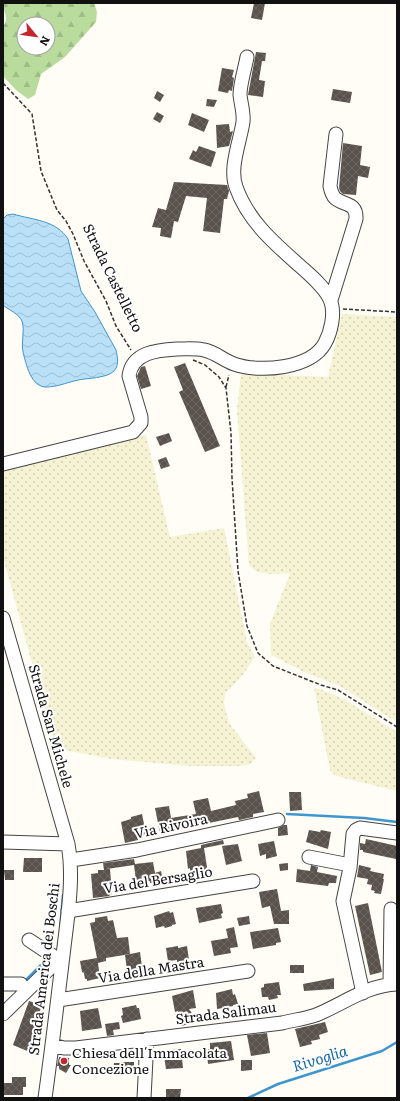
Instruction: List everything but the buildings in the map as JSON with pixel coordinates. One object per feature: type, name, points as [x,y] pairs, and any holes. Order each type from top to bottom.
[{"type":"street","points":[[247,56],[240,94],[243,120],[234,170],[236,187],[248,213],[255,222],[266,235],[319,284],[332,304]]},
{"type":"street","points":[[3,464],[133,432],[141,423],[141,417],[130,376],[133,365],[141,357],[150,352],[159,350],[194,349],[215,354],[234,364],[261,368],[296,364],[314,356],[320,350],[328,336],[332,320],[332,304],[356,219],[354,208],[335,198],[331,193],[330,186],[336,134]]},
{"type":"street","name":"Strada San Michele","points":[[3,618],[68,844]]},
{"type":"street","name":"Via Rivoira","points":[[71,860],[137,850],[278,820]]},
{"type":"street","points":[[363,992],[343,901],[350,865],[353,834],[360,828],[397,834]]},
{"type":"street","points":[[3,842],[68,844]]},
{"type":"street","name":"Strada America dei Boschi","points":[[45,1098],[58,1000],[55,957],[68,911],[71,860],[68,844]]},
{"type":"street","points":[[309,858],[350,865]]},
{"type":"street","name":"Via del Bersaglio","points":[[68,911],[253,882]]},
{"type":"street","points":[[391,909],[393,984]]},
{"type":"street","points":[[3,1002],[50,968],[55,957],[29,940]]},
{"type":"street","name":"Via della Mastra","points":[[58,1000],[248,971]]},
{"type":"street","points":[[3,984],[25,987]]},
{"type":"street","name":"Strada Salimau","points":[[52,1045],[64,1048],[76,1048],[282,1023],[316,1015],[363,992],[393,984]]},
{"type":"street","points":[[3,1014],[25,987]]},
{"type":"street","points":[[144,1098],[147,1039]]},
{"type":"path","name":"Strada Castelletto","points":[[3,83],[32,114],[41,171],[57,210],[74,234],[84,261],[106,301],[116,326],[138,360]]},
{"type":"path","points":[[332,304],[397,312]]},
{"type":"path","points":[[189,360],[206,365],[219,377],[226,388]]},
{"type":"path","points":[[234,364],[230,372],[226,388],[231,433],[232,478],[238,570],[247,626],[258,653],[273,666],[338,690],[397,727]]},
{"type":"shaded area","points":[[342,314],[397,317],[397,721],[340,686],[304,672],[271,655],[270,624],[290,573],[271,574],[257,572],[249,565],[237,410],[241,373],[328,377]]},
{"type":"shaded area","points":[[146,435],[170,537],[224,528],[247,642],[255,657],[241,677],[225,694],[224,704],[229,723],[256,758],[251,764],[241,766],[191,766],[111,759],[65,750],[52,736],[3,557],[3,470]]},
{"type":"shaded area","points":[[314,688],[342,698],[397,732],[397,791],[336,776],[330,770]]},
{"type":"green space","points":[[3,3],[94,3],[97,12],[96,22],[65,57],[41,74],[35,95],[28,99],[16,90],[3,76],[3,25],[5,24],[6,18]]},
{"type":"water","points":[[13,214],[51,224],[68,239],[81,291],[95,312],[116,350],[118,359],[117,366],[113,372],[100,377],[78,380],[50,387],[41,386],[33,380],[23,352],[22,321],[16,314],[3,305],[3,219],[7,215]]},
{"type":"waterway","points":[[287,814],[364,818],[397,822]]},
{"type":"waterway","points":[[60,930],[63,895]]},
{"type":"waterway","points":[[25,981],[49,957]]},
{"type":"waterway","name":"Rivoglia","points":[[248,1098],[278,1084],[382,1051],[397,1042]]},
{"type":"place","name":"Chiesa dell′Immacolata Concezione","points":[[64,1061]]}]
